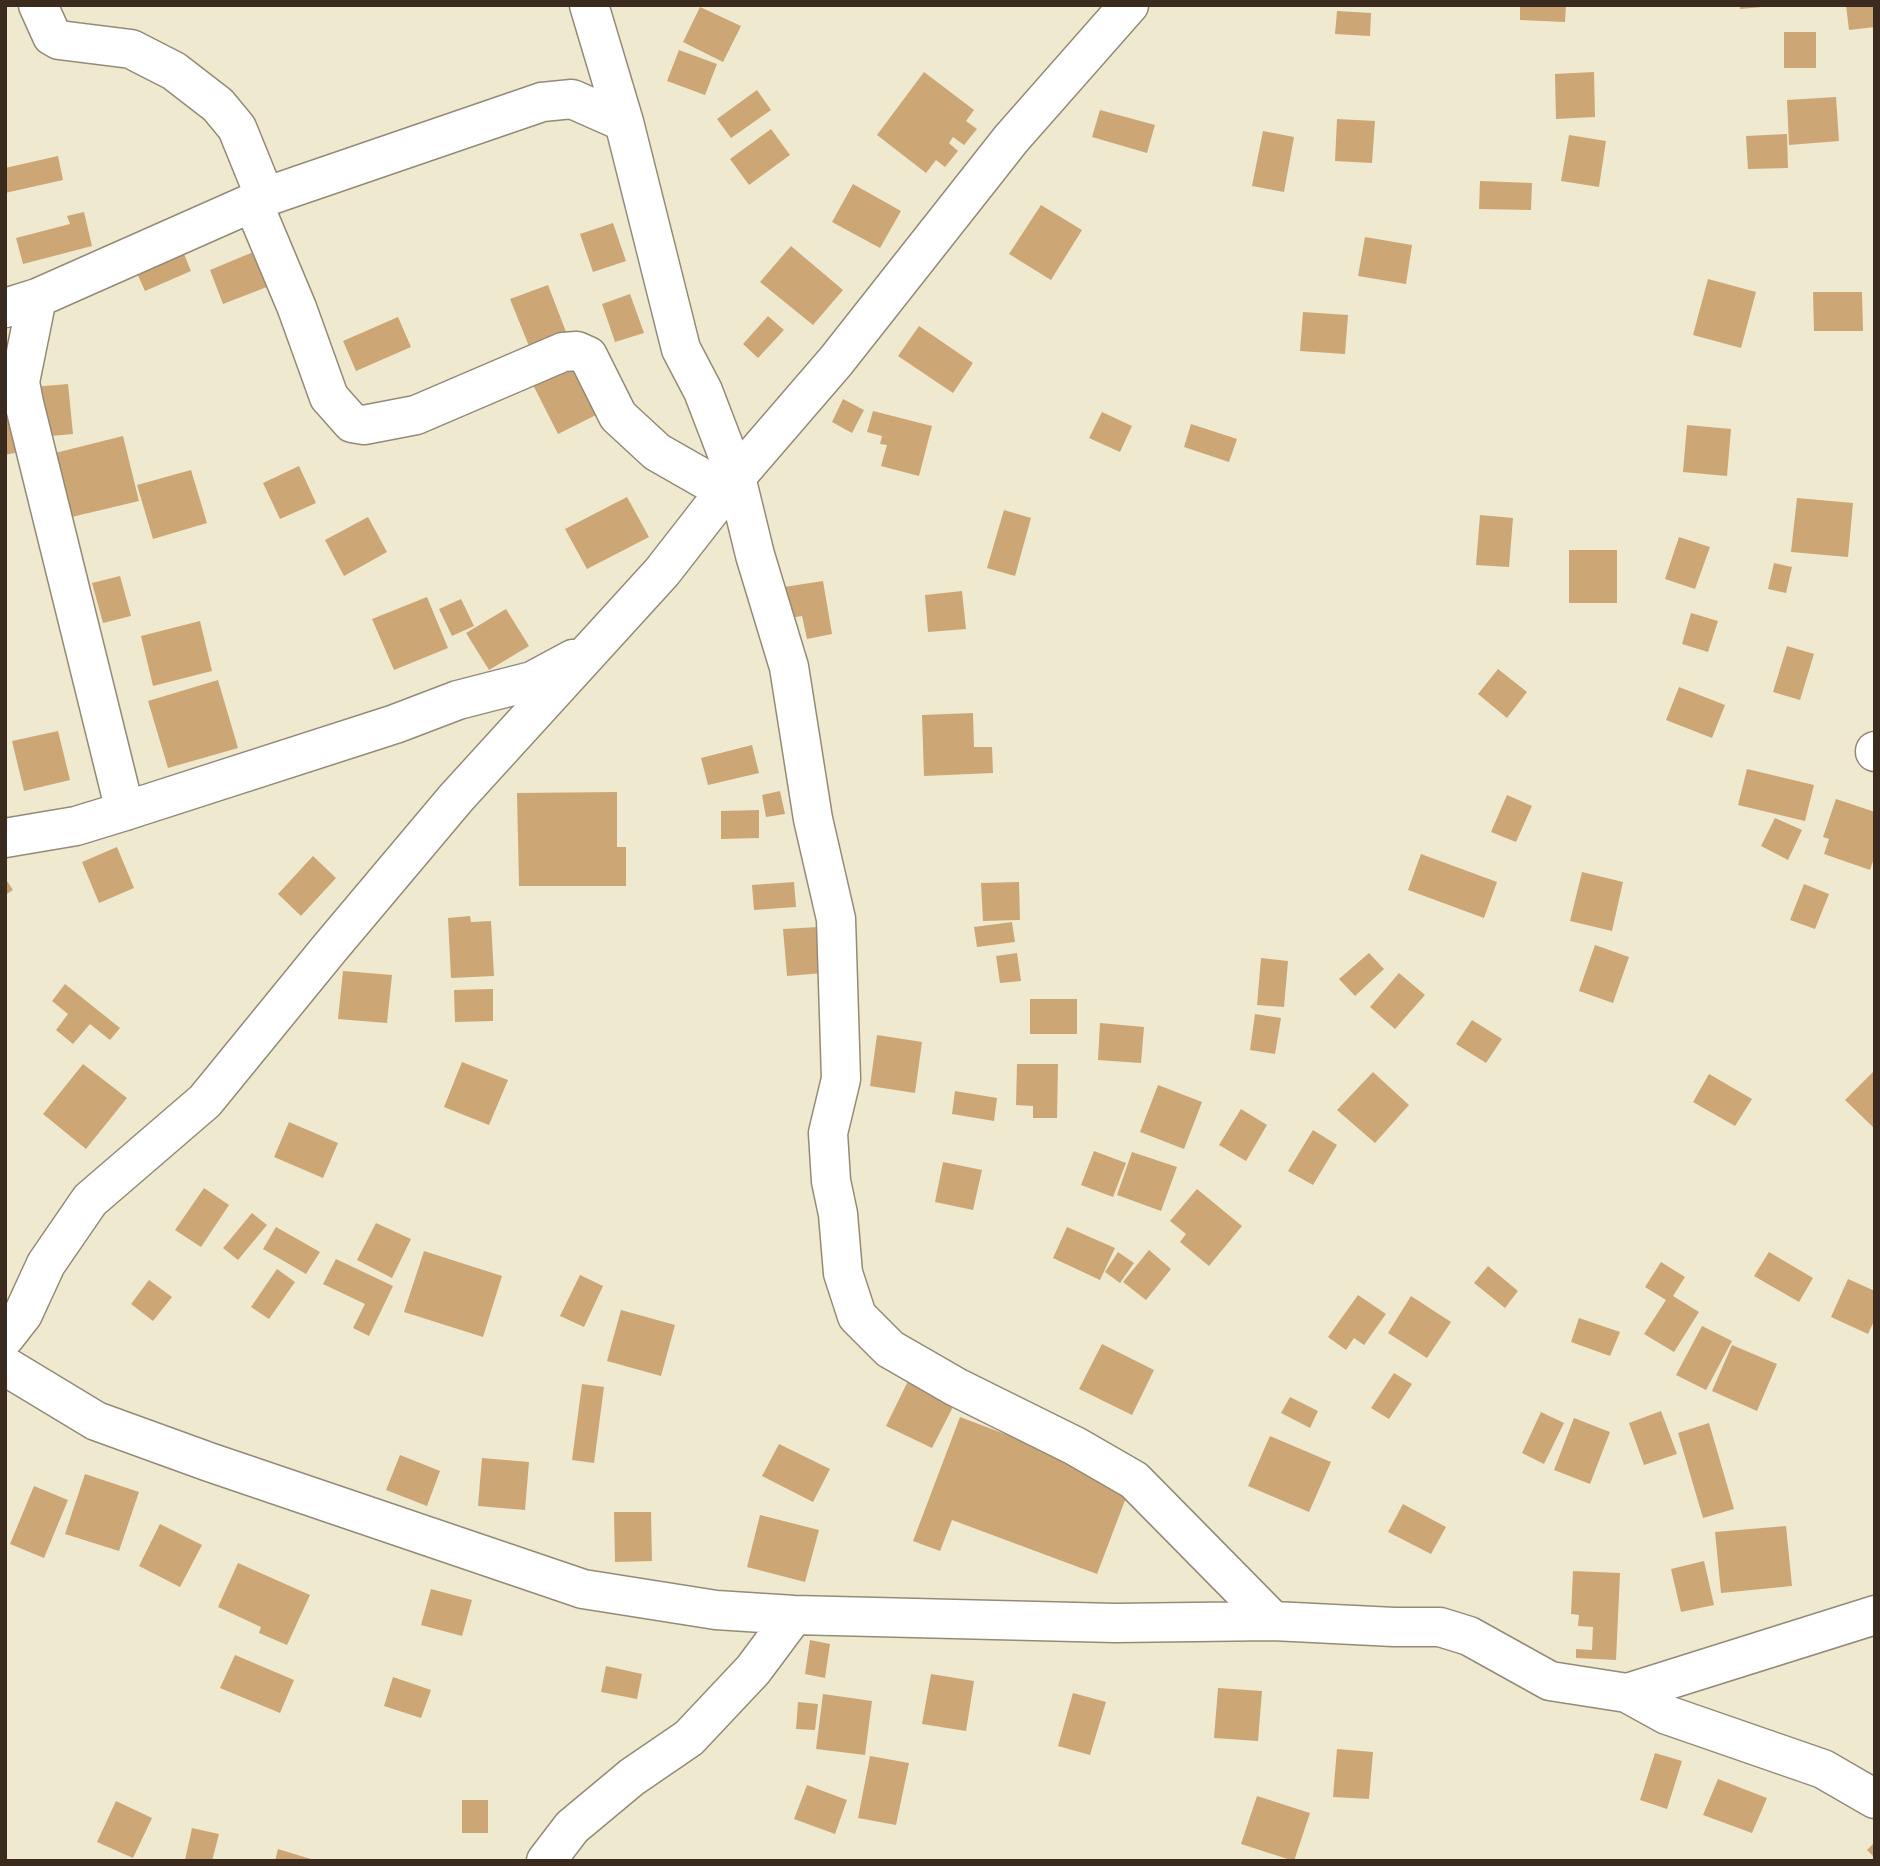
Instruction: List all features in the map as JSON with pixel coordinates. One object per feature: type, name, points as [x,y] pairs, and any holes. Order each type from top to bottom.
[{"type":"street","points":[[38,5],[52,36],[59,40],[131,49],[174,71],[218,105],[237,128],[259,200],[329,397],[352,423],[364,425],[416,415],[563,352],[577,351],[588,356],[618,416],[657,452],[706,480],[736,477]]},
{"type":"street","points":[[589,5],[624,122],[681,349],[703,391],[736,477],[755,555],[789,667],[813,818],[836,919],[841,1079],[828,1133],[831,1181],[838,1214],[844,1273],[856,1315],[890,1349],[957,1387],[1075,1446],[1133,1480],[1273,1620]]},
{"type":"street","points":[[5,1337],[23,1314],[46,1264],[90,1200],[205,1101],[447,808],[663,572],[736,477],[836,361],[1011,139],[1129,5]]},
{"type":"street","points":[[125,811],[24,403],[20,382],[21,303],[259,200],[542,102],[572,99],[624,122]]},
{"type":"street","points":[[5,838],[76,827],[395,724],[458,700],[533,681],[594,648]]},
{"type":"street","points":[[5,1366],[96,1420],[209,1462],[583,1589],[716,1610],[794,1615],[1115,1623],[1273,1620],[1440,1627],[1469,1636],[1550,1681],[1627,1693],[1667,1715],[1823,1769],[1875,1799]]},
{"type":"street","points":[[546,1861],[572,1826],[632,1777],[689,1738],[753,1670],[794,1615]]},
{"type":"street","points":[[1627,1693],[1875,1615]]},
{"type":"building","points":[[1520,5],[1566,5],[1565,22],[1520,20]]},
{"type":"building","points":[[1740,5],[1762,5],[1762,7],[1740,9]]},
{"type":"building","points":[[1846,5],[1875,5],[1875,27],[1849,30]]},
{"type":"building","points":[[700,7],[741,26],[723,62],[683,42]]},
{"type":"building","points":[[1337,11],[1371,13],[1370,36],[1335,34]]},
{"type":"building","points":[[1784,32],[1816,32],[1816,68],[1784,68]]},
{"type":"building","points":[[679,50],[717,64],[705,95],[667,81]]},
{"type":"building","points":[[924,72],[974,110],[966,121],[977,129],[964,145],[953,137],[949,143],[958,151],[945,167],[936,160],[926,173],[877,135]]},
{"type":"building","points":[[1594,72],[1595,117],[1556,119],[1555,74]]},
{"type":"building","points":[[757,90],[771,110],[731,138],[717,119]]},
{"type":"building","points":[[1836,97],[1839,141],[1789,145],[1787,100]]},
{"type":"building","points":[[1100,110],[1155,125],[1147,153],[1092,137]]},
{"type":"building","points":[[1337,119],[1375,121],[1372,163],[1335,161]]},
{"type":"building","points":[[771,129],[790,155],[749,185],[730,159]]},
{"type":"building","points":[[1263,131],[1294,137],[1284,192],[1252,186]]},
{"type":"building","points":[[1787,134],[1788,168],[1748,169],[1746,136]]},
{"type":"building","points":[[1569,135],[1606,141],[1599,187],[1561,181]]},
{"type":"building","points":[[58,156],[63,180],[5,193],[5,168]]},
{"type":"building","points":[[1480,181],[1532,183],[1531,210],[1479,209]]},
{"type":"building","points":[[853,184],[901,211],[880,248],[832,222]]},
{"type":"building","points":[[1041,205],[1082,230],[1051,280],[1009,254]]},
{"type":"building","points":[[84,212],[92,246],[23,264],[16,238],[70,224],[67,216]]},
{"type":"building","points":[[613,223],[626,261],[593,272],[580,234]]},
{"type":"building","points":[[1365,237],[1412,245],[1406,284],[1358,276]]},
{"type":"building","points":[[791,246],[843,290],[813,325],[760,282]]},
{"type":"building","points":[[182,249],[191,271],[145,291],[135,269]]},
{"type":"building","points":[[258,250],[272,285],[223,304],[210,270]]},
{"type":"building","points":[[1708,279],[1756,292],[1741,348],[1693,335]]},
{"type":"building","points":[[548,285],[568,337],[531,351],[510,299]]},
{"type":"building","points":[[1813,292],[1862,292],[1863,331],[1814,331]]},
{"type":"building","points":[[630,294],[644,333],[615,342],[602,304]]},
{"type":"building","points":[[1303,312],[1348,315],[1345,354],[1300,351]]},
{"type":"building","points":[[768,316],[784,330],[758,358],[743,344]]},
{"type":"building","points":[[398,317],[411,347],[356,371],[343,341]]},
{"type":"building","points":[[919,326],[973,363],[953,393],[898,356]]},
{"type":"building","points":[[578,361],[604,411],[558,434],[532,383]]},
{"type":"building","points":[[5,383],[28,450],[5,455]]},
{"type":"building","points":[[68,384],[73,434],[39,437],[33,387]]},
{"type":"building","points":[[843,399],[864,410],[852,433],[832,422]]},
{"type":"building","points":[[873,411],[932,426],[919,476],[881,466],[887,445],[880,444],[882,436],[867,432]]},
{"type":"building","points":[[1102,412],[1132,426],[1120,452],[1089,438]]},
{"type":"building","points":[[1191,424],[1237,439],[1229,462],[1184,447]]},
{"type":"building","points":[[1687,425],[1731,429],[1727,476],[1683,472]]},
{"type":"building","points":[[123,436],[139,501],[59,520],[43,456]]},
{"type":"building","points":[[299,466],[316,503],[280,519],[263,483]]},
{"type":"building","points":[[191,470],[207,523],[153,539],[137,485]]},
{"type":"building","points":[[627,497],[649,537],[587,569],[565,529]]},
{"type":"building","points":[[1797,498],[1853,503],[1848,557],[1791,552]]},
{"type":"building","points":[[1004,510],[1031,518],[1015,576],[987,568]]},
{"type":"building","points":[[1480,515],[1513,518],[1509,567],[1476,565]]},
{"type":"building","points":[[368,517],[387,552],[344,576],[325,540]]},
{"type":"building","points":[[1679,537],[1710,547],[1695,589],[1665,579]]},
{"type":"building","points":[[1569,550],[1617,550],[1617,603],[1569,603]]},
{"type":"building","points":[[1774,563],[1792,567],[1786,593],[1768,589]]},
{"type":"building","points":[[120,576],[131,616],[103,623],[92,583]]},
{"type":"building","points":[[823,581],[832,634],[807,639],[802,616],[790,618],[784,587]]},
{"type":"building","points":[[962,591],[966,629],[928,632],[925,595]]},
{"type":"building","points":[[427,597],[448,648],[394,670],[372,619]]},
{"type":"building","points":[[461,599],[474,626],[452,636],[439,609]]},
{"type":"building","points":[[506,609],[529,646],[489,670],[466,633]]},
{"type":"building","points":[[1691,613],[1718,621],[1708,652],[1682,644]]},
{"type":"building","points":[[200,621],[212,671],[153,686],[141,636]]},
{"type":"building","points":[[1787,646],[1814,654],[1800,700],[1773,692]]},
{"type":"building","points":[[1498,669],[1527,692],[1507,718],[1478,694]]},
{"type":"building","points":[[218,680],[238,748],[168,768],[148,701]]},
{"type":"building","points":[[1679,687],[1725,705],[1712,738],[1666,720]]},
{"type":"building","points":[[973,713],[974,747],[992,747],[993,773],[924,776],[922,715]]},
{"type":"building","points":[[58,731],[70,780],[24,791],[12,741]]},
{"type":"building","points":[[752,745],[759,773],[708,785],[701,758]]},
{"type":"building","points":[[1747,769],[1814,785],[1805,821],[1738,805]]},
{"type":"building","points":[[780,791],[785,814],[766,817],[762,795]]},
{"type":"building","points":[[617,792],[617,847],[626,847],[626,886],[519,886],[517,793]]},
{"type":"building","points":[[1507,795],[1532,806],[1516,842],[1491,832]]},
{"type":"building","points":[[1836,799],[1875,812],[1875,855],[1870,870],[1824,854],[1829,839],[1823,837]]},
{"type":"building","points":[[759,810],[759,838],[721,839],[721,811]]},
{"type":"building","points":[[1775,818],[1802,830],[1788,860],[1761,846]]},
{"type":"building","points":[[117,847],[134,888],[99,903],[82,862]]},
{"type":"building","points":[[1421,854],[1497,882],[1484,918],[1408,890]]},
{"type":"building","points":[[313,856],[336,878],[301,916],[278,894]]},
{"type":"building","points":[[1582,872],[1623,882],[1612,931],[1570,921]]},
{"type":"building","points":[[5,878],[13,890],[5,895]]},
{"type":"building","points":[[794,882],[796,907],[754,910],[752,885]]},
{"type":"building","points":[[1019,882],[1020,920],[983,921],[981,883]]},
{"type":"building","points":[[1804,884],[1829,894],[1815,929],[1790,920]]},
{"type":"building","points":[[470,916],[471,922],[491,921],[494,976],[451,978],[448,918]]},
{"type":"building","points":[[1012,922],[1015,942],[977,947],[974,927]]},
{"type":"building","points":[[819,927],[823,973],[787,976],[783,929]]},
{"type":"building","points":[[1595,945],[1629,957],[1613,1003],[1579,991]]},
{"type":"building","points":[[1017,953],[1021,981],[1000,983],[996,956]]},
{"type":"building","points":[[1369,953],[1384,969],[1355,996],[1339,979]]},
{"type":"building","points":[[1261,958],[1288,961],[1284,1007],[1257,1005]]},
{"type":"building","points":[[343,971],[392,975],[387,1023],[338,1019]]},
{"type":"building","points":[[1399,973],[1425,995],[1395,1029],[1370,1007]]},
{"type":"building","points":[[65,984],[120,1028],[110,1040],[90,1024],[73,1044],[56,1030],[68,1014],[52,1001]]},
{"type":"building","points":[[493,989],[493,1021],[455,1022],[454,990]]},
{"type":"building","points":[[1030,999],[1077,999],[1077,1034],[1030,1034]]},
{"type":"building","points":[[1255,1014],[1281,1018],[1275,1054],[1250,1050]]},
{"type":"building","points":[[1472,1020],[1502,1039],[1486,1063],[1456,1044]]},
{"type":"building","points":[[1100,1023],[1144,1027],[1141,1063],[1098,1060]]},
{"type":"building","points":[[877,1035],[922,1042],[915,1093],[870,1086]]},
{"type":"building","points":[[462,1062],[508,1080],[489,1125],[444,1107]]},
{"type":"building","points":[[83,1064],[127,1098],[86,1149],[43,1114]]},
{"type":"building","points":[[1017,1064],[1058,1064],[1057,1118],[1033,1118],[1033,1106],[1016,1105]]},
{"type":"building","points":[[1875,1070],[1875,1129],[1845,1100]]},
{"type":"building","points":[[1373,1072],[1409,1105],[1375,1143],[1337,1110]]},
{"type":"building","points":[[1709,1074],[1752,1099],[1735,1126],[1693,1102]]},
{"type":"building","points":[[1158,1085],[1202,1102],[1184,1149],[1140,1132]]},
{"type":"building","points":[[955,1091],[997,1098],[994,1121],[952,1114]]},
{"type":"building","points":[[1241,1109],[1267,1125],[1246,1161],[1219,1145]]},
{"type":"building","points":[[289,1122],[338,1143],[323,1178],[274,1157]]},
{"type":"building","points":[[1313,1130],[1337,1145],[1313,1185],[1288,1171]]},
{"type":"building","points":[[1094,1151],[1126,1163],[1113,1197],[1081,1185]]},
{"type":"building","points":[[1132,1152],[1177,1167],[1161,1211],[1117,1195]]},
{"type":"building","points":[[943,1162],[982,1170],[973,1210],[935,1202]]},
{"type":"building","points":[[204,1188],[229,1205],[201,1247],[175,1230]]},
{"type":"building","points":[[1197,1189],[1242,1226],[1209,1266],[1180,1242],[1186,1234],[1170,1221]]},
{"type":"building","points":[[252,1213],[267,1225],[238,1260],[223,1248]]},
{"type":"building","points":[[376,1223],[411,1239],[392,1278],[357,1260]]},
{"type":"building","points":[[276,1227],[320,1252],[306,1274],[263,1249]]},
{"type":"building","points":[[1067,1227],[1115,1248],[1100,1280],[1053,1258]]},
{"type":"building","points":[[1149,1250],[1171,1269],[1146,1300],[1123,1282]]},
{"type":"building","points":[[424,1251],[502,1276],[483,1337],[404,1312]]},
{"type":"building","points":[[1118,1252],[1134,1263],[1120,1283],[1105,1272]]},
{"type":"building","points":[[1769,1252],[1813,1278],[1799,1302],[1754,1276]]},
{"type":"building","points":[[336,1259],[393,1286],[369,1336],[353,1328],[365,1304],[323,1284]]},
{"type":"building","points":[[1661,1262],[1685,1277],[1673,1296],[1699,1312],[1674,1352],[1644,1334],[1666,1300],[1645,1287]]},
{"type":"building","points":[[1488,1266],[1518,1291],[1505,1308],[1474,1283]]},
{"type":"building","points":[[277,1269],[295,1282],[269,1319],[251,1307]]},
{"type":"building","points":[[580,1275],[603,1286],[584,1327],[560,1316]]},
{"type":"building","points":[[1848,1279],[1875,1291],[1875,1319],[1868,1334],[1831,1317]]},
{"type":"building","points":[[149,1280],[172,1297],[153,1321],[131,1304]]},
{"type":"building","points":[[1358,1295],[1386,1314],[1364,1345],[1354,1338],[1346,1350],[1328,1337]]},
{"type":"building","points":[[1411,1296],[1451,1322],[1427,1358],[1388,1333]]},
{"type":"building","points":[[621,1310],[675,1325],[661,1376],[607,1361]]},
{"type":"building","points":[[1579,1318],[1620,1332],[1610,1356],[1571,1342]]},
{"type":"building","points":[[1702,1326],[1732,1341],[1706,1390],[1676,1375]]},
{"type":"building","points":[[1102,1344],[1154,1370],[1132,1415],[1079,1389]]},
{"type":"building","points":[[1732,1345],[1777,1364],[1757,1411],[1712,1391]]},
{"type":"building","points":[[1394,1373],[1412,1384],[1389,1419],[1371,1408]]},
{"type":"building","points":[[908,1381],[955,1403],[932,1448],[886,1426]]},
{"type":"building","points":[[582,1384],[604,1387],[594,1463],[572,1460]]},
{"type":"building","points":[[1290,1397],[1318,1411],[1310,1428],[1281,1413]]},
{"type":"building","points":[[1661,1411],[1677,1454],[1644,1465],[1629,1423]]},
{"type":"building","points":[[1541,1412],[1564,1423],[1544,1464],[1522,1453]]},
{"type":"building","points":[[960,1417],[1132,1482],[1097,1574],[952,1520],[940,1551],[913,1541]]},
{"type":"building","points":[[1574,1418],[1610,1432],[1590,1484],[1554,1470]]},
{"type":"building","points":[[1709,1423],[1734,1509],[1703,1518],[1678,1433]]},
{"type":"building","points":[[1270,1436],[1331,1462],[1309,1512],[1248,1486]]},
{"type":"building","points":[[779,1444],[830,1469],[813,1502],[762,1476]]},
{"type":"building","points":[[400,1455],[440,1471],[427,1506],[386,1490]]},
{"type":"building","points":[[482,1458],[529,1462],[525,1510],[478,1506]]},
{"type":"building","points":[[85,1474],[139,1492],[119,1551],[65,1534]]},
{"type":"building","points":[[34,1486],[68,1500],[44,1558],[10,1544]]},
{"type":"building","points":[[1403,1504],[1446,1527],[1431,1554],[1388,1532]]},
{"type":"building","points":[[614,1512],[651,1512],[652,1561],[615,1562]]},
{"type":"building","points":[[760,1515],[819,1530],[805,1582],[747,1567]]},
{"type":"building","points":[[160,1524],[202,1545],[180,1587],[139,1566]]},
{"type":"building","points":[[1786,1526],[1792,1586],[1721,1593],[1715,1532]]},
{"type":"building","points":[[1704,1561],[1714,1605],[1681,1612],[1671,1569]]},
{"type":"building","points":[[238,1563],[310,1595],[287,1645],[259,1633],[261,1627],[218,1607]]},
{"type":"building","points":[[1573,1571],[1620,1573],[1616,1660],[1576,1658],[1576,1649],[1592,1650],[1593,1627],[1578,1626],[1579,1615],[1571,1614]]},
{"type":"building","points":[[431,1589],[472,1600],[462,1636],[421,1625]]},
{"type":"building","points":[[810,1640],[830,1644],[825,1678],[805,1674]]},
{"type":"building","points":[[235,1655],[294,1680],[280,1713],[220,1688]]},
{"type":"building","points":[[606,1666],[642,1674],[637,1699],[601,1692]]},
{"type":"building","points":[[931,1674],[974,1681],[966,1731],[922,1724]]},
{"type":"building","points":[[393,1677],[431,1690],[421,1718],[384,1706]]},
{"type":"building","points":[[1218,1688],[1262,1691],[1258,1741],[1214,1738]]},
{"type":"building","points":[[1073,1693],[1106,1702],[1090,1755],[1058,1746]]},
{"type":"building","points":[[823,1694],[872,1701],[865,1755],[816,1749]]},
{"type":"building","points":[[798,1702],[818,1704],[815,1730],[796,1729]]},
{"type":"building","points":[[1337,1749],[1373,1752],[1369,1799],[1333,1797]]},
{"type":"building","points":[[1655,1753],[1682,1761],[1667,1809],[1640,1800]]},
{"type":"building","points":[[870,1756],[909,1763],[896,1825],[858,1818]]},
{"type":"building","points":[[1718,1779],[1767,1798],[1752,1833],[1703,1815]]},
{"type":"building","points":[[807,1785],[847,1800],[835,1834],[794,1819]]},
{"type":"building","points":[[1257,1796],[1310,1813],[1294,1861],[1241,1844]]},
{"type":"building","points":[[462,1800],[488,1800],[488,1833],[462,1833]]},
{"type":"building","points":[[116,1801],[152,1818],[133,1858],[97,1842]]},
{"type":"building","points":[[192,1828],[219,1834],[212,1861],[185,1860]]},
{"type":"building","points":[[1875,1842],[1875,1858],[1867,1850]]},
{"type":"building","points":[[278,1849],[314,1860],[314,1861],[275,1861]]}]
